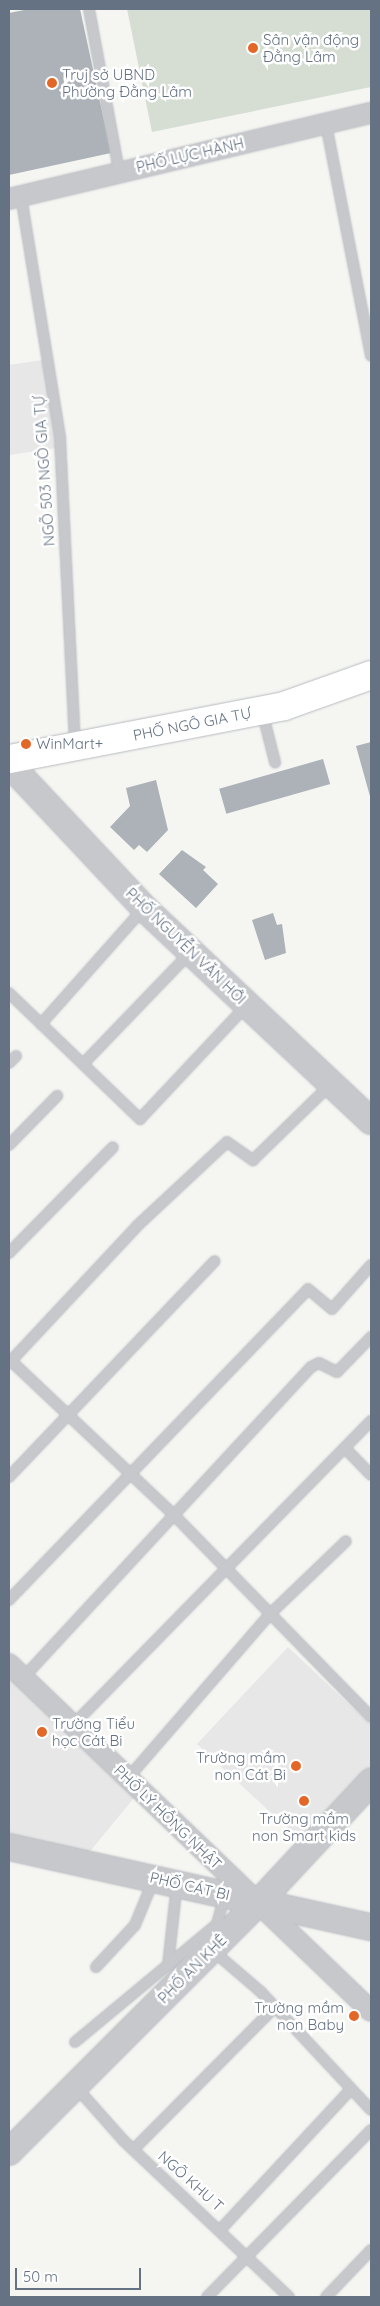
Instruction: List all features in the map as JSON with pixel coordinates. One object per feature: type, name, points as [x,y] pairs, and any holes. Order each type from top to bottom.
[{"type":"main road","name":"PHỐ NGÔ GIA TỰ","points":[[9,759],[261,710],[371,674]]},
{"type":"street","name":"PHỐ LỰC HÀNH","points":[[15,197],[118,171],[371,113]]},
{"type":"street","name":"PHỐ NGUYỄN VĂN HỚI","points":[[9,764],[144,908],[371,1122]]},
{"type":"street","name":"PHỐ LÝ HỒNG NHẬT","points":[[9,1664],[371,2011]]},
{"type":"street","name":"PHỐ AN KHÊ","points":[[9,2152],[258,1903],[371,1782]]},
{"type":"street","name":"PHỐ CÁT BI","points":[[9,1847],[166,1880],[258,1903],[371,1927]]},
{"type":"lane","points":[[89,9],[118,171]]},
{"type":"lane","points":[[326,124],[371,356]]},
{"type":"lane","name":"NGÕ 503 NGÔ GIA TỰ","points":[[15,197],[60,438],[76,747]]},
{"type":"lane","points":[[261,710],[276,762]]},
{"type":"lane","points":[[41,1024],[144,908]]},
{"type":"lane","points":[[83,1064],[191,952]]},
{"type":"lane","points":[[9,994],[140,1119],[247,1005]]},
{"type":"lane","points":[[331,1084],[253,1160],[226,1142],[137,1226],[9,1361],[176,1516],[371,1717]]},
{"type":"lane","points":[[9,1144],[57,1096]]},
{"type":"lane","points":[[9,1253],[113,1147]]},
{"type":"lane","points":[[9,1477],[67,1414],[215,1262]]},
{"type":"lane","points":[[9,1600],[308,1289],[332,1309],[371,1265]]},
{"type":"lane","points":[[23,1678],[176,1516],[311,1367],[318,1363],[337,1372],[371,1337]]},
{"type":"lane","points":[[72,1725],[371,1421]]},
{"type":"lane","points":[[345,1448],[371,1475]]},
{"type":"lane","points":[[128,1778],[270,1614],[346,1540]]},
{"type":"lane","points":[[166,1880],[168,1965]]},
{"type":"lane","points":[[96,1967],[136,1925],[166,1880]]},
{"type":"lane","points":[[75,2042],[217,1924],[225,1895]]},
{"type":"lane","points":[[212,1949],[274,2008],[371,2110]]},
{"type":"lane","points":[[134,2149],[274,2008]]},
{"type":"lane","name":"NGÕ KHU T","points":[[75,2086],[134,2149],[221,2229],[289,2297]]},
{"type":"lane","points":[[221,2229],[351,2090]]},
{"type":"lane","points":[[207,2297],[371,2130]]},
{"type":"lane","points":[[326,2297],[371,2250]]},
{"type":"shaded area","name":"Sân vận động Đằng Lâm","points":[[127,9],[371,9],[371,87],[152,132]]},
{"type":"shaded area","points":[[50,359],[63,447],[9,455],[9,365]]},
{"type":"shaded area","name":"Trường mầm non Cát Bi","points":[[288,1647],[371,1725],[371,1788],[312,1851],[197,1744]]},
{"type":"shaded area","name":"Trường Tiểu học Cát Bi","points":[[9,1671],[138,1793],[82,1861],[9,1844]]},
{"type":"building","name":"Truj sở UBND Phường Đằng Lâm","points":[[29,9],[80,9],[111,153],[9,175],[9,13]]},
{"type":"building","points":[[371,742],[371,800],[356,746]]},
{"type":"building","points":[[323,759],[330,784],[226,814],[219,789]]},
{"type":"building","points":[[156,780],[168,830],[147,852],[139,845],[134,850],[110,827],[130,806],[126,788]]},
{"type":"building","points":[[182,850],[206,867],[203,870],[218,884],[196,908],[159,874]]},
{"type":"building","points":[[273,913],[277,925],[282,924],[286,953],[265,960],[252,920]]},
{"type":"place","name":"Sân vận động Đằng Lâm","points":[[253,48]]},
{"type":"place","name":"Truj sở UBND Phường Đằng Lâm","points":[[52,83]]},
{"type":"place","name":"WinMart+","points":[[26,744]]},
{"type":"place","name":"Trường Tiểu học Cát Bi","points":[[42,1732]]},
{"type":"place","name":"Trường mầm non Cát Bi","points":[[296,1766]]},
{"type":"place","name":"Trường mầm non Smart kids","points":[[304,1801]]},
{"type":"place","name":"Trường mầm non Baby","points":[[354,2016]]}]
